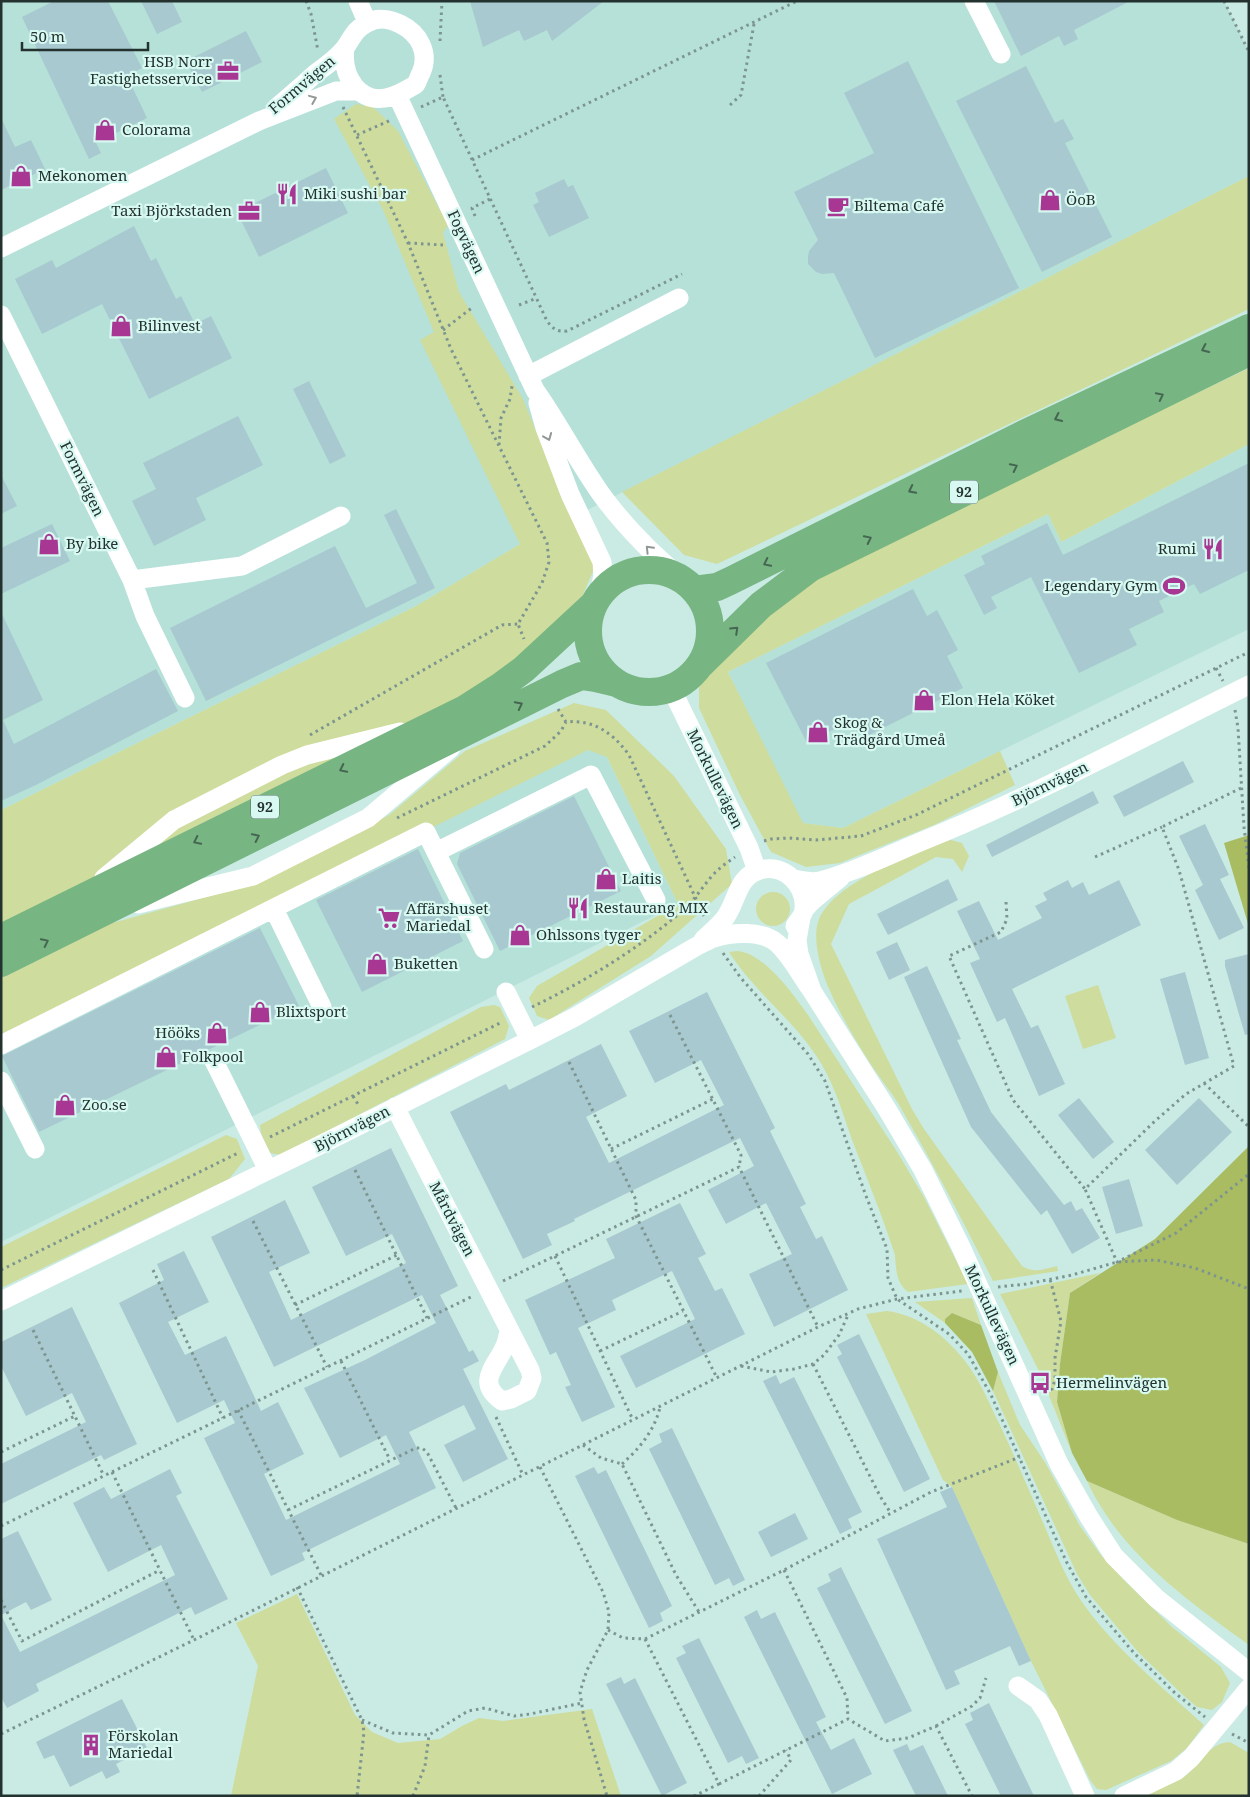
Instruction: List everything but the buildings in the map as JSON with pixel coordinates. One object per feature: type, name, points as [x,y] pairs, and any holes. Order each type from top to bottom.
[{"type":"highway","name":"92","points":[[690,586],[717,587],[730,581],[1022,435],[1249,328]]},
{"type":"highway","name":"92","points":[[700,665],[761,605],[810,568],[1249,352]]},
{"type":"highway","points":[[641,570],[664,572],[690,586],[706,609],[710,620],[709,644],[700,665],[688,679],[660,692],[637,692],[609,678],[597,664],[590,648],[588,622],[596,601],[610,584],[620,577],[641,570]]},
{"type":"highway","name":"92","points":[[1,963],[103,913],[470,718],[502,686],[524,669],[596,601]]},
{"type":"highway","name":"92","points":[[1,938],[470,718],[581,676],[616,683]]},
{"type":"street","points":[[358,1],[368,22]]},
{"type":"street","points":[[974,1],[1000,54]]},
{"type":"street","name":"Formvägen","points":[[380,19],[392,20],[410,28],[421,42],[424,55],[424,67],[416,84],[397,95],[381,100],[359,91],[348,79],[343,58],[345,48],[354,32],[368,22],[380,19]]},
{"type":"street","name":"Formvägen","points":[[259,121],[345,48]]},
{"type":"street","name":"Formvägen","points":[[1,248],[259,121],[336,90],[359,91]]},
{"type":"street","name":"Fogvägen","points":[[397,95],[531,383],[548,436],[570,494],[602,562],[603,576],[596,601]]},
{"type":"street","points":[[531,383],[679,298]]},
{"type":"street","name":"Formvägen","points":[[1,315],[132,580],[144,616],[185,698]]},
{"type":"street","name":"Fogvägen","points":[[531,383],[602,495],[631,531],[660,561],[690,586]]},
{"type":"street","points":[[132,580],[242,566],[341,516]]},
{"type":"street","name":"Björnvägen","points":[[1,1301],[575,1017],[713,935],[734,902],[737,891],[746,877],[757,871],[768,868],[779,870],[794,879],[810,882],[820,881],[846,872],[965,824],[1036,791],[1249,685]]},
{"type":"street","name":"Morkullevägen","points":[[672,688],[749,848],[757,871]]},
{"type":"street","points":[[436,852],[591,775],[656,900]]},
{"type":"street","points":[[1,1045],[426,832],[484,950]]},
{"type":"street","name":"Björnvägen","points":[[713,935],[782,935],[794,927],[812,902],[846,872]]},
{"type":"street","points":[[794,879],[801,890],[803,914]]},
{"type":"street","points":[[734,902],[738,918],[744,927],[762,936],[784,951],[812,991]]},
{"type":"street","points":[[274,909],[322,1007]]},
{"type":"street","name":"Morkullevägen","points":[[803,914],[797,940],[799,954],[812,991],[923,1170],[961,1247],[1059,1464],[1089,1517],[1114,1556],[1156,1598],[1249,1672]]},
{"type":"street","points":[[506,992],[530,1040]]},
{"type":"street","points":[[214,1061],[268,1170]]},
{"type":"street","points":[[1,1081],[36,1149]]},
{"type":"street","name":"Mårdvägen","points":[[395,1107],[530,1370],[532,1378],[527,1391],[502,1401]]},
{"type":"street","points":[[502,1401],[494,1396],[489,1387],[489,1374],[504,1347],[509,1331]]},
{"type":"street","points":[[1018,1686],[1038,1700],[1048,1715],[1085,1796]]},
{"type":"street","points":[[1124,1796],[1176,1771],[1191,1758],[1249,1688]]},
{"type":"path","points":[[472,160],[797,1]]},
{"type":"path","points":[[1224,1],[1249,52]]},
{"type":"path","points":[[730,105],[741,95],[754,23]]},
{"type":"path","points":[[336,90],[408,243],[460,368],[547,543],[549,562],[542,583],[518,624]]},
{"type":"path","points":[[357,135],[443,96],[552,329],[560,332],[567,330],[682,274]]},
{"type":"path","points":[[475,216],[472,208],[490,199]]},
{"type":"path","points":[[408,243],[443,246]]},
{"type":"path","points":[[519,305],[536,298]]},
{"type":"path","points":[[443,330],[474,307]]},
{"type":"path","points":[[499,445],[501,418],[510,399],[512,387],[508,378]]},
{"type":"path","points":[[518,624],[525,641]]},
{"type":"path","points":[[308,736],[502,625],[518,624]]},
{"type":"path","points":[[1,1270],[517,1014],[595,972],[683,911],[724,865],[749,848],[771,839],[816,840],[861,836],[916,815],[1249,652]]},
{"type":"path","points":[[1216,668],[1229,695],[1238,728],[1244,827],[1249,868]]},
{"type":"path","points":[[557,708],[566,722]]},
{"type":"path","points":[[566,722],[576,721],[600,728],[611,734],[629,755],[695,899],[722,952],[740,976],[808,1054],[825,1081],[866,1196],[888,1249],[888,1278],[897,1299],[949,1334],[968,1354],[991,1395],[1066,1563],[1086,1597],[1110,1627],[1148,1667],[1175,1693],[1217,1726]]},
{"type":"path","points":[[395,819],[545,746],[561,731],[566,722]]},
{"type":"path","points":[[1095,857],[1162,827],[1241,788]]},
{"type":"path","points":[[1244,827],[1249,822]]},
{"type":"path","points":[[1085,1189],[1186,1094],[1234,1066],[1179,870],[1162,827]]},
{"type":"path","points":[[1006,902],[1007,919],[1000,932],[950,956],[1014,1100],[1085,1189],[1117,1262]]},
{"type":"path","points":[[670,1015],[741,1155],[739,1167],[818,1327]]},
{"type":"path","points":[[569,1062],[636,1200],[636,1216],[717,1378]]},
{"type":"path","points":[[1204,1084],[1249,1127]]},
{"type":"path","points":[[611,1149],[713,1099]]},
{"type":"path","points":[[2,1525],[739,1167]]},
{"type":"path","points":[[355,1170],[428,1318]]},
{"type":"path","points":[[1117,1262],[1176,1233],[1249,1174]]},
{"type":"path","points":[[254,1220],[327,1368]]},
{"type":"path","points":[[295,1305],[397,1255]]},
{"type":"path","points":[[554,1256],[633,1420]]},
{"type":"path","points":[[1026,1284],[1117,1262],[1156,1260],[1195,1268],[1249,1289]]},
{"type":"path","points":[[153,1270],[223,1418]]},
{"type":"path","points":[[1044,1394],[1052,1389],[1055,1380],[1055,1358],[1061,1321],[1050,1279]]},
{"type":"path","points":[[1,1734],[194,1640],[818,1327],[848,1314],[897,1299],[927,1295]]},
{"type":"path","points":[[600,1351],[683,1311]]},
{"type":"path","points":[[741,1366],[771,1372],[794,1370],[813,1364],[824,1356],[839,1335],[848,1314]]},
{"type":"path","points":[[33,1330],[104,1476]]},
{"type":"path","points":[[340,1361],[390,1460]]},
{"type":"path","points":[[813,1364],[890,1512]]},
{"type":"path","points":[[502,1401],[496,1417],[523,1475]]},
{"type":"path","points":[[622,1464],[638,1450],[658,1418],[660,1407]]},
{"type":"path","points":[[238,1410],[321,1575]]},
{"type":"path","points":[[1,1452],[75,1416]]},
{"type":"path","points":[[583,1445],[600,1458],[622,1464],[676,1575],[699,1612]]},
{"type":"path","points":[[288,1510],[416,1448],[422,1448],[427,1452],[456,1508]]},
{"type":"path","points":[[608,1630],[622,1638],[645,1639],[784,1570],[874,1523],[890,1512],[931,1492],[1020,1457]]},
{"type":"path","points":[[540,1467],[603,1592],[609,1612],[608,1630],[587,1670],[580,1692],[584,1718],[607,1796]]},
{"type":"path","points":[[112,1472],[194,1640]]},
{"type":"path","points":[[1,1600],[22,1642],[160,1570]]},
{"type":"path","points":[[784,1570],[847,1698],[848,1719]]},
{"type":"path","points":[[298,1587],[362,1720],[364,1732],[358,1796]]},
{"type":"path","points":[[645,1639],[719,1784]]},
{"type":"path","points":[[848,1719],[885,1742],[908,1738],[936,1726],[972,1706],[980,1698],[986,1678]]},
{"type":"path","points":[[362,1720],[393,1733],[429,1735],[468,1711],[485,1708],[514,1716],[582,1703]]},
{"type":"path","points":[[694,1796],[848,1719]]},
{"type":"path","points":[[936,1726],[972,1796]]},
{"type":"path","points":[[413,1796],[425,1766],[429,1735]]},
{"type":"path","points":[[759,1796],[791,1760],[786,1750]]},
{"type":"shaded area","points":[[1,1],[1224,1],[1249,52],[1249,176],[520,544],[416,606],[1,810]]},
{"type":"shaded area","points":[[1249,444],[1249,629],[843,828],[802,823],[728,672],[1048,514],[1061,542]]},
{"type":"shaded area","points":[[588,749],[607,757],[678,904],[1,1242],[1,1042]]},
{"type":"green space","points":[[356,104],[373,107],[398,131],[448,225],[443,233],[459,292],[523,399],[595,567],[582,597],[522,656],[455,703],[1,926],[1,810],[416,606],[520,544],[420,340],[434,332],[383,210],[334,119]]},
{"type":"green space","points":[[1249,176],[1249,309],[717,564],[684,555],[622,492]]},
{"type":"green space","points":[[1249,368],[1249,444],[1061,542],[1048,514],[728,672],[803,823],[843,828],[1000,751],[1015,785],[934,825],[840,863],[806,867],[771,852],[740,795],[699,708],[699,687],[737,641],[784,599],[854,558]]},
{"type":"green space","points":[[574,703],[606,710],[674,776],[726,849],[732,884],[651,956],[549,1020],[537,1016],[529,998],[537,986],[678,904],[607,757],[588,750],[1,1042],[1,978],[105,925],[257,883],[389,815],[465,751]]},
{"type":"green space","points":[[1249,835],[1249,927],[1224,843]]},
{"type":"green space","points":[[951,840],[962,843],[969,856],[962,872],[953,859],[936,857],[849,904],[831,944],[912,1109],[924,1129],[1022,1266],[1035,1270],[1057,1266],[1058,1271],[993,1281],[911,1125],[846,1024],[828,987],[820,961],[816,936],[817,927],[822,913],[832,901],[845,890],[876,871],[941,841]]},
{"type":"green space","points":[[773,892],[780,893],[785,897],[789,902],[789,916],[785,921],[780,925],[773,926],[766,925],[761,921],[757,916],[756,909],[757,902],[761,897],[766,893]]},
{"type":"green space","points":[[738,951],[758,959],[778,976],[808,1015],[896,1150],[924,1197],[968,1284],[908,1292],[901,1284],[897,1275],[895,1255],[885,1225],[827,1074],[805,1041],[749,979],[729,952]]},
{"type":"green space","points":[[1098,985],[1116,1038],[1083,1049],[1065,996]]},
{"type":"green space","points":[[494,1005],[500,1007],[509,1026],[505,1039],[281,1155],[270,1153],[261,1133],[260,1125],[481,1007]]},
{"type":"green space","points":[[226,1135],[237,1139],[245,1159],[229,1179],[1,1288],[1,1247]]},
{"type":"green space","points":[[1249,1146],[1249,1544],[1177,1520],[1087,1481],[1072,1453],[1057,1402],[1060,1364],[1070,1293],[1155,1239]]},
{"type":"green space","points":[[1100,1273],[1070,1293],[1060,1364],[1057,1402],[1072,1453],[1040,1373],[1000,1294]]},
{"type":"green space","points":[[972,1298],[981,1325],[952,1313],[945,1319],[945,1323],[915,1302]]},
{"type":"green space","points":[[887,1311],[908,1316],[928,1326],[953,1347],[965,1362],[987,1398],[1062,1566],[1082,1602],[1109,1636],[1204,1725],[1187,1748],[1171,1761],[1106,1790],[1097,1789],[1090,1780],[1031,1661],[952,1487],[943,1480],[866,1314]]},
{"type":"green space","points":[[952,1313],[981,1325],[998,1372],[993,1391],[972,1352],[945,1323],[945,1319]]},
{"type":"green space","points":[[998,1372],[1020,1425],[1046,1464],[1080,1526],[1100,1554],[1172,1627],[1221,1667],[1230,1683],[1222,1702],[1212,1710],[1197,1707],[1184,1696],[1139,1653],[1090,1595],[1077,1574],[993,1391]]},
{"type":"green space","points":[[1087,1481],[1177,1520],[1249,1544],[1249,1645],[1202,1611],[1136,1553],[1101,1507]]},
{"type":"green space","points":[[297,1594],[355,1715],[372,1732],[398,1743],[440,1739],[479,1718],[503,1721],[592,1709],[621,1796],[231,1796],[258,1666],[236,1623]]},
{"type":"green space","points":[[1230,1742],[1249,1753],[1249,1796],[1138,1796],[1180,1779],[1191,1771],[1210,1750],[1222,1743]]},
{"type":"place","name":"HSB Norr Fastighetsservice","points":[[228,71]]},
{"type":"place","name":"Colorama","points":[[105,130]]},
{"type":"place","name":"Mekonomen","points":[[21,176]]},
{"type":"place","name":"Miki sushi bar","points":[[287,194]]},
{"type":"place","name":"ÖoB","points":[[1050,200]]},
{"type":"place","name":"Biltema Café","points":[[838,206]]},
{"type":"place","name":"Taxi Björkstaden","points":[[249,211]]},
{"type":"place","name":"Bilinvest","points":[[121,326]]},
{"type":"place","name":"By bike","points":[[49,544]]},
{"type":"place","name":"Rumi","points":[[1213,549]]},
{"type":"place","name":"Legendary Gym","points":[[1174,586]]},
{"type":"place","name":"Elon Hela Köket","points":[[924,700]]},
{"type":"place","name":"Skog & Trädgård Umeå","points":[[818,732]]},
{"type":"place","name":"Laitis","points":[[606,879]]},
{"type":"place","name":"Restaurang MIX","points":[[578,908]]},
{"type":"place","name":"Affärshuset Mariedal","points":[[389,918]]},
{"type":"place","name":"Ohlssons tyger","points":[[520,935]]},
{"type":"place","name":"Buketten","points":[[377,964]]},
{"type":"place","name":"Blixtsport","points":[[260,1012]]},
{"type":"place","name":"Hööks","points":[[217,1033]]},
{"type":"place","name":"Folkpool","points":[[166,1057]]},
{"type":"place","name":"Zoo.se","points":[[65,1105]]},
{"type":"place","name":"Hermelinvägen","points":[[1040,1383]]},
{"type":"place","name":"Förskolan Mariedal","points":[[91,1745]]}]
